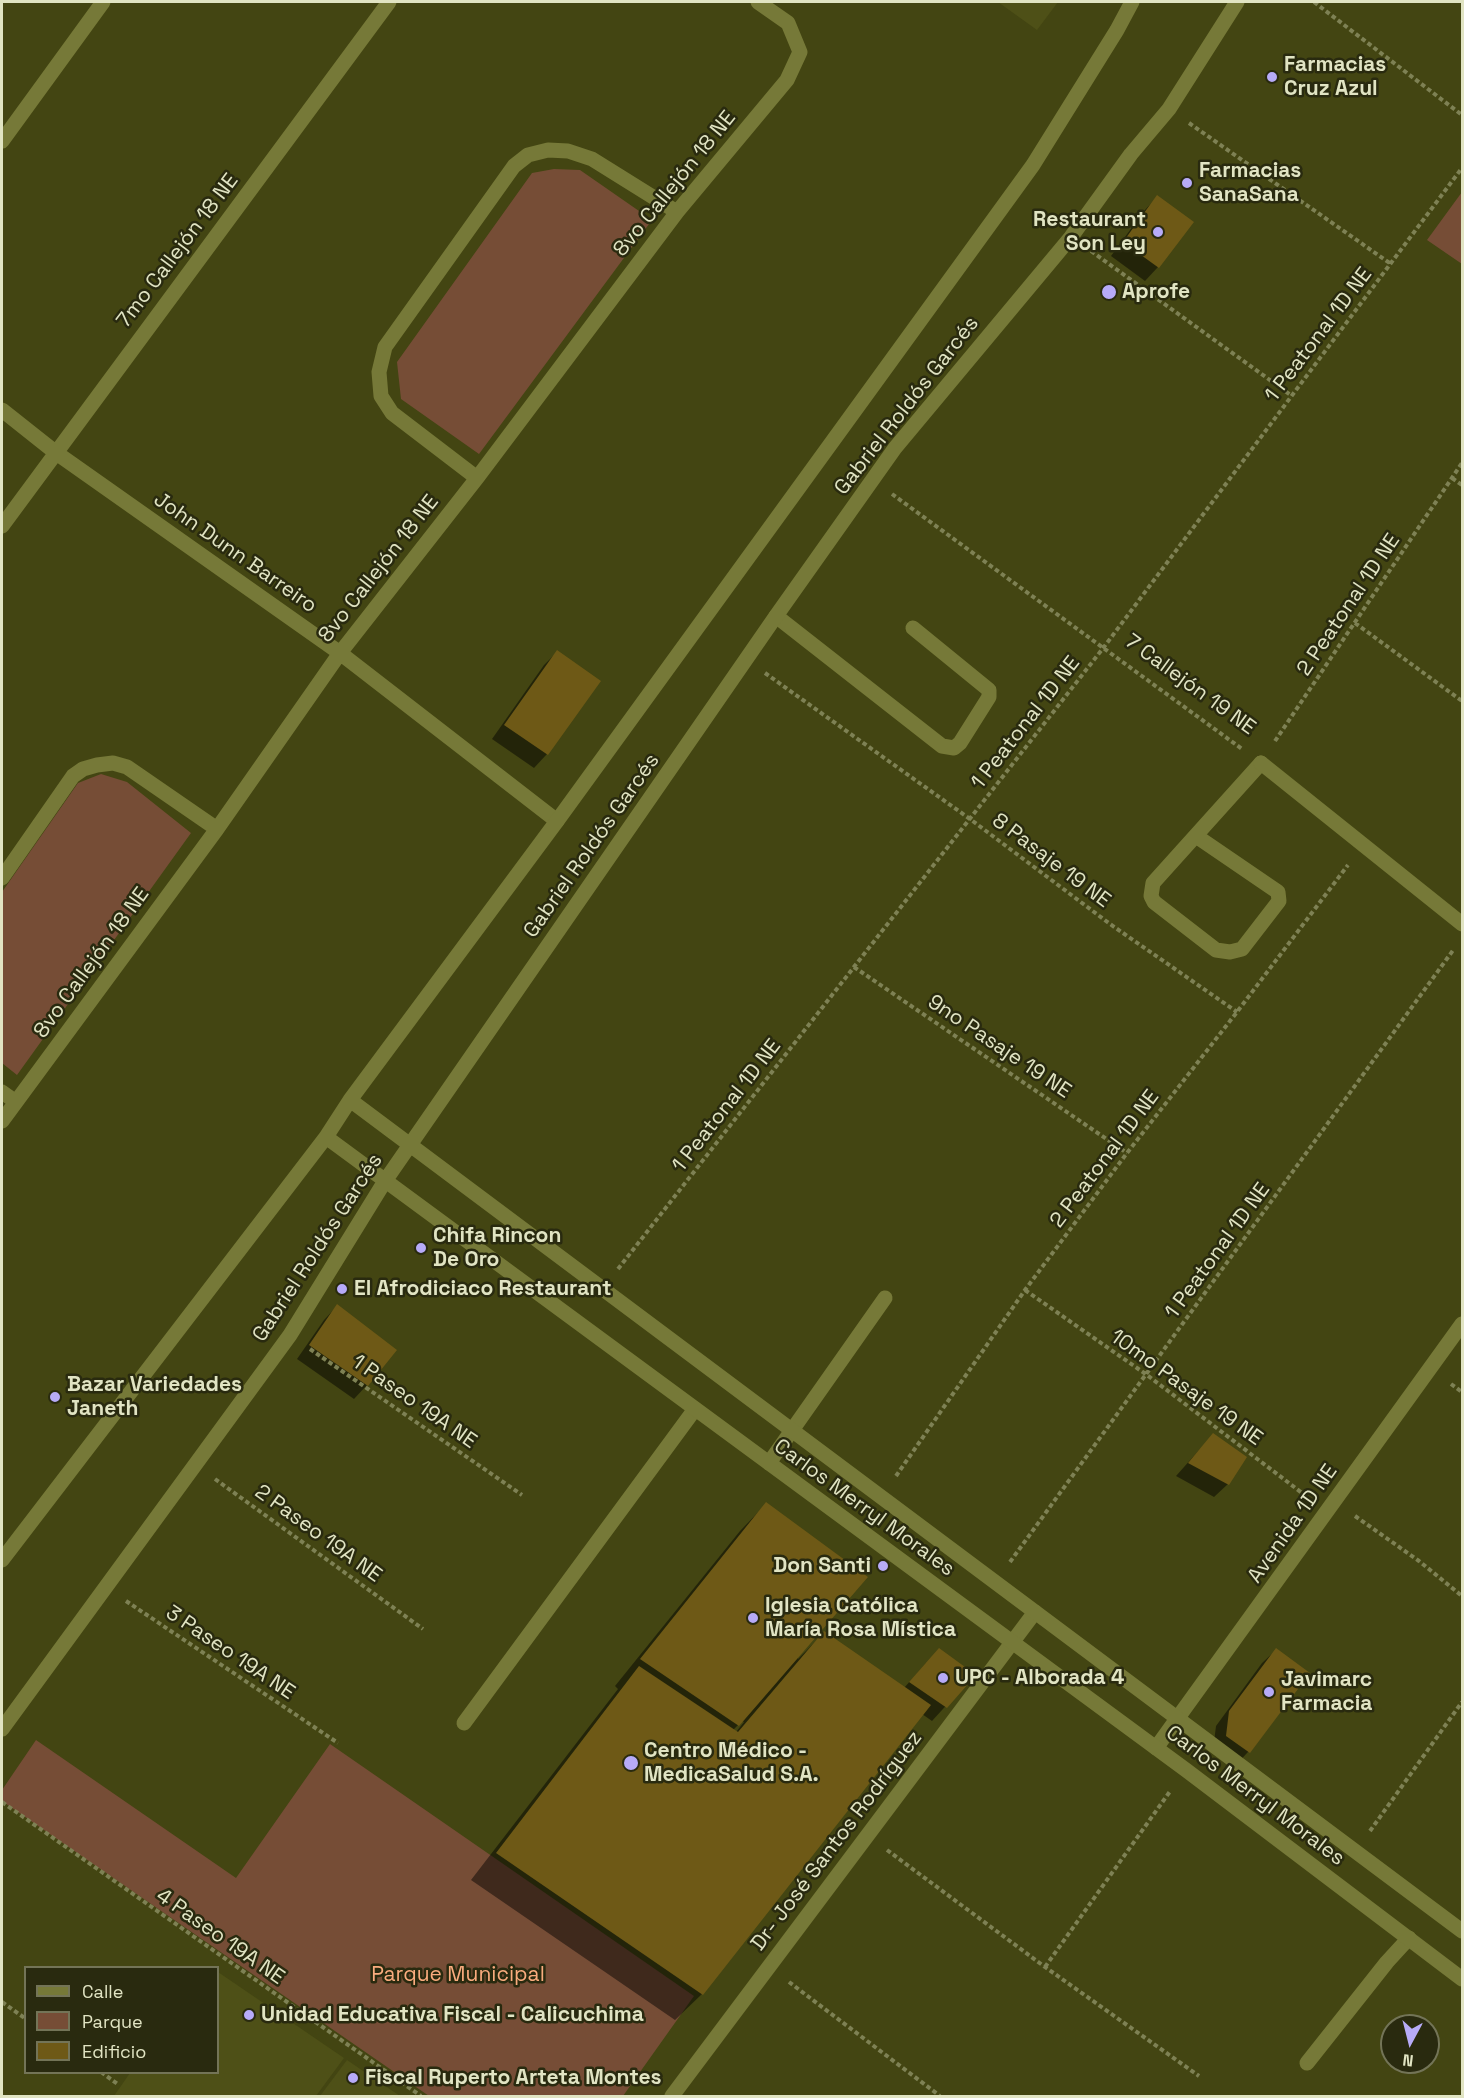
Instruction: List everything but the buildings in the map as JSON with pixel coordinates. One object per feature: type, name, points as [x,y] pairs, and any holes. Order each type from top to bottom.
[{"type":"street","points":[[2,141],[103,2]]},
{"type":"street","name":"7mo Callejón 18 NE","points":[[2,526],[389,2]]},
{"type":"street","name":"8vo Callejón 18 NE","points":[[2,1121],[217,829],[340,653],[477,478],[677,212],[787,80],[800,52],[788,22],[758,2]]},
{"type":"street","name":"Gabriel Roldós Garcés","points":[[2,1560],[326,1137],[350,1100],[557,821],[1033,165],[1132,2]]},
{"type":"street","name":"Gabriel Roldós Garcés","points":[[2,1729],[290,1335],[385,1181],[776,615],[895,447],[1071,237],[1131,154],[1168,109],[1237,2]]},
{"type":"street","points":[[477,478],[392,413],[381,396],[379,372],[386,347],[514,165],[528,155],[548,150],[568,151],[592,159],[677,212]]},
{"type":"street","name":"John Dunn Barreiro","points":[[2,410],[55,452],[340,653],[557,821]]},
{"type":"street","points":[[776,615],[942,746],[954,748],[960,743],[989,697],[989,690],[913,628]]},
{"type":"street","points":[[2,878],[73,776],[83,769],[97,765],[113,763],[127,767],[217,829]]},
{"type":"street","points":[[1196,836],[1278,892],[1279,901],[1242,949],[1230,952],[1216,950],[1154,902],[1153,883],[1261,763]]},
{"type":"street","name":"7 Callejón 19 NE","points":[[1261,763],[1462,924]]},
{"type":"street","points":[[2,1092],[16,1102]]},
{"type":"street","name":"Carlos Merryl Morales","points":[[350,1100],[1462,1931]]},
{"type":"street","name":"Carlos Merryl Morales","points":[[326,1137],[1186,1770],[1462,1979]]},
{"type":"street","points":[[769,1463],[885,1298]]},
{"type":"street","name":"Avenida 1D NE","points":[[1156,1748],[1462,1324]]},
{"type":"street","points":[[464,1723],[695,1409]]},
{"type":"street","name":"Dr- José Santos Rodríguez","points":[[672,2097],[1035,1612]]},
{"type":"street","points":[[1307,2063],[1387,1962],[1409,1938]]},
{"type":"path","points":[[1314,2],[1462,115]]},
{"type":"path","points":[[1168,109],[1391,264]]},
{"type":"path","name":"1 Peatonal 1D NE","points":[[603,1288],[1104,648],[1462,168]]},
{"type":"path","points":[[1071,237],[1292,396]]},
{"type":"path","name":"2 Peatonal 1D NE","points":[[1261,763],[1462,463]]},
{"type":"path","points":[[1452,478],[1462,485]]},
{"type":"path","name":"7 Callejón 19 NE","points":[[886,489],[1261,763]]},
{"type":"path","points":[[1355,623],[1462,701]]},
{"type":"path","name":"8 Pasaje 19 NE","points":[[760,669],[970,819],[1110,924],[1237,1012]]},
{"type":"path","name":"2 Peatonal 1D NE","points":[[881,1496],[1025,1290],[1127,1153],[1363,846]]},
{"type":"path","name":"1 Peatonal 1D NE","points":[[995,1582],[1455,947]]},
{"type":"path","name":"9no Pasaje 19 NE","points":[[854,967],[1127,1153]]},
{"type":"path","name":"10mo Pasaje 19 NE","points":[[1025,1290],[1331,1507],[1419,1561],[1462,1596]]},
{"type":"path","name":"1 Paseo 19A NE","points":[[290,1335],[522,1495]]},
{"type":"path","name":"2 Paseo 19A NE","points":[[195,1464],[423,1629]]},
{"type":"path","name":"3 Paseo 19A NE","points":[[105,1587],[338,1743]]},
{"type":"path","points":[[1356,1851],[1462,1702]]},
{"type":"path","points":[[1045,1967],[1186,1770]]},
{"type":"path","name":"4 Paseo 19A NE","points":[[2,1802],[421,2097]]},
{"type":"path","points":[[867,1836],[1045,1967],[1199,2076]]},
{"type":"path","points":[[769,1967],[940,2097]]},
{"type":"path","points":[[2,2002],[24,2018]]},
{"type":"path","points":[[102,2074],[119,2085]]},
{"type":"shaded area","points":[[998,2],[1058,2],[1037,30]]},
{"type":"shaded area","name":"Unidad Educativa Fiscal - Calicuchima","points":[[219,1973],[344,2058],[316,2096],[114,2096],[129,2074],[219,2074]]},
{"type":"shaded area","name":"Fiscal Ruperto Arteta Montes","points":[[347,2060],[400,2096],[320,2096]]},
{"type":"green space","points":[[554,169],[580,170],[652,220],[479,454],[401,399],[397,362],[532,173]]},
{"type":"green space","points":[[1462,192],[1462,264],[1427,240]]},
{"type":"green space","points":[[101,774],[127,782],[191,833],[17,1075],[2,1063],[2,892],[78,783]]},
{"type":"green space","name":"Parque Municipal","points":[[36,1740],[236,1878],[330,1744],[694,1996],[623,2096],[429,2096],[2,1801],[2,1790]]},
{"type":"place","name":"Farmacias Cruz Azul","points":[[1272,77]]},
{"type":"place","name":"Farmacias SanaSana","points":[[1187,183]]},
{"type":"place","name":"Restaurant Son Ley","points":[[1158,232]]},
{"type":"place","name":"Aprofe","points":[[1109,292]]},
{"type":"place","name":"Chifa Rincon De Oro","points":[[421,1248]]},
{"type":"place","name":"El Afrodiciaco Restaurant","points":[[342,1289]]},
{"type":"place","name":"Bazar Variedades Janeth","points":[[55,1397]]},
{"type":"place","name":"Don Santi","points":[[883,1566]]},
{"type":"place","name":"Iglesia Católica María Rosa Mística","points":[[753,1618]]},
{"type":"place","name":"UPC - Alborada 4","points":[[943,1678]]},
{"type":"place","name":"Javimarc Farmacia","points":[[1269,1692]]},
{"type":"place","name":"Centro Médico - MedicaSalud S.A.","points":[[631,1763]]},
{"type":"place","name":"Unidad Educativa Fiscal - Calicuchima","points":[[249,2015]]},
{"type":"place","name":"Fiscal Ruperto Arteta Montes","points":[[353,2078]]}]
